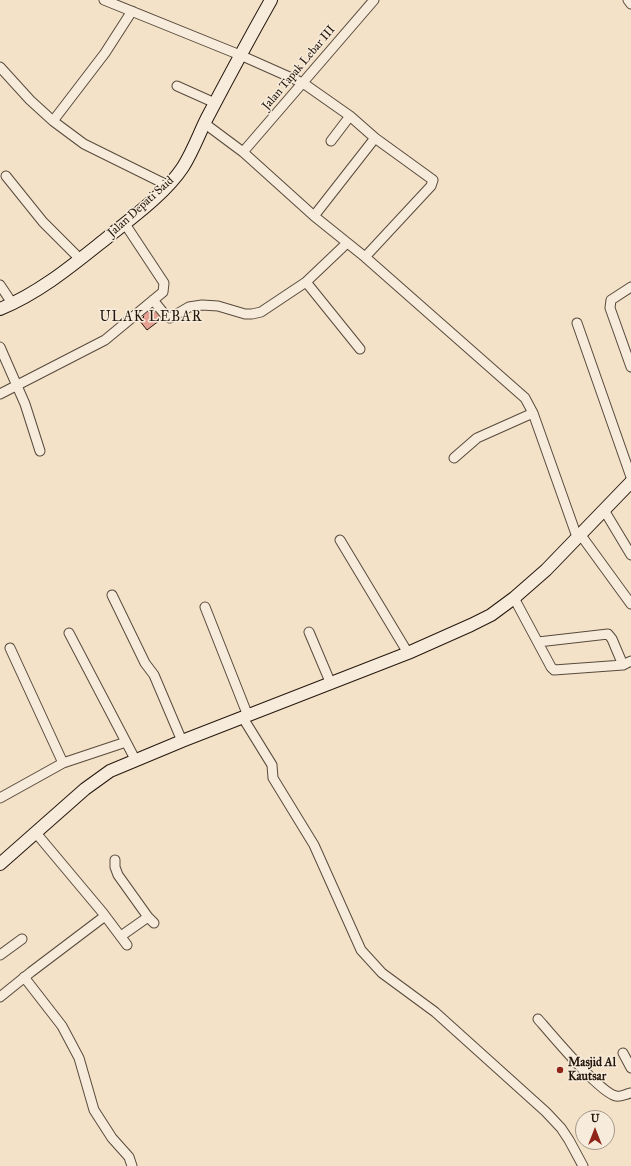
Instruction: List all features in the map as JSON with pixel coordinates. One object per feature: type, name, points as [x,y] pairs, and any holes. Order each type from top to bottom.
[{"type":"street","points":[[105,0],[240,54],[303,83],[350,116],[375,138],[432,180],[433,183],[431,186],[365,257]]},
{"type":"street","name":"Jalan Depati Said","points":[[0,308],[55,279],[169,186],[183,167],[194,148],[204,124],[240,54],[271,0]]},
{"type":"street","name":"Jalan Tapak Lebar III","points":[[243,152],[374,0]]},
{"type":"street","points":[[53,121],[105,53],[132,11]]},
{"type":"street","points":[[0,67],[16,86],[53,121],[84,144],[169,186]]},
{"type":"street","points":[[177,86],[215,103]]},
{"type":"street","points":[[331,141],[350,116]]},
{"type":"street","points":[[204,124],[243,152],[314,216],[365,257],[525,398],[533,413],[579,535],[631,604]]},
{"type":"street","points":[[314,216],[375,138]]},
{"type":"street","points":[[6,176],[43,222],[80,259]]},
{"type":"street","points":[[0,394],[105,340],[163,292],[164,283],[124,224]]},
{"type":"street","points":[[154,300],[166,316],[170,318],[189,307],[202,305],[218,306],[246,314],[260,312],[306,282],[347,243]]},
{"type":"street","points":[[306,282],[360,349]]},
{"type":"street","points":[[0,284],[12,303]]},
{"type":"street","points":[[631,287],[611,300],[610,308],[631,367]]},
{"type":"street","points":[[0,864],[98,779],[110,772],[182,741],[408,653],[481,620],[514,598],[546,570],[630,483],[577,323]]},
{"type":"street","points":[[0,347],[25,404],[40,451]]},
{"type":"street","points":[[454,458],[477,438],[533,413]]},
{"type":"street","points":[[604,510],[631,555]]},
{"type":"street","points":[[340,540],[408,653]]},
{"type":"street","points":[[112,595],[145,663],[154,675],[182,741]]},
{"type":"street","points":[[514,598],[551,667],[554,670],[627,663],[608,634],[538,642]]},
{"type":"street","points":[[204,607],[246,717],[272,765],[273,778],[314,845],[361,950],[382,973],[435,1012],[546,1112],[569,1140],[583,1166]]},
{"type":"street","points":[[309,632],[331,684]]},
{"type":"street","points":[[70,634],[136,761]]},
{"type":"street","points":[[10,648],[64,763]]},
{"type":"street","points":[[0,798],[64,763],[126,742]]},
{"type":"street","points":[[36,833],[105,916],[127,945]]},
{"type":"street","points":[[115,860],[118,875],[151,920],[121,936]]},
{"type":"street","points":[[0,997],[105,916]]},
{"type":"street","points":[[0,955],[22,939]]},
{"type":"street","points":[[24,977],[62,1026],[78,1058],[94,1110],[112,1138],[129,1157],[132,1166]]},
{"type":"street","points":[[538,1020],[586,1074],[607,1092],[617,1096],[631,1093]]},
{"type":"street","points":[[623,1053],[631,1068]]},
{"type":"building","points":[[156,307],[164,317],[147,330],[139,320],[144,317],[142,315],[149,309],[151,311]]},
{"type":"place","name":"Masjid Al Kautsar","points":[[560,1070]]},
{"type":"district","name":"ULAK LEBAR","points":[[151,318]]}]
